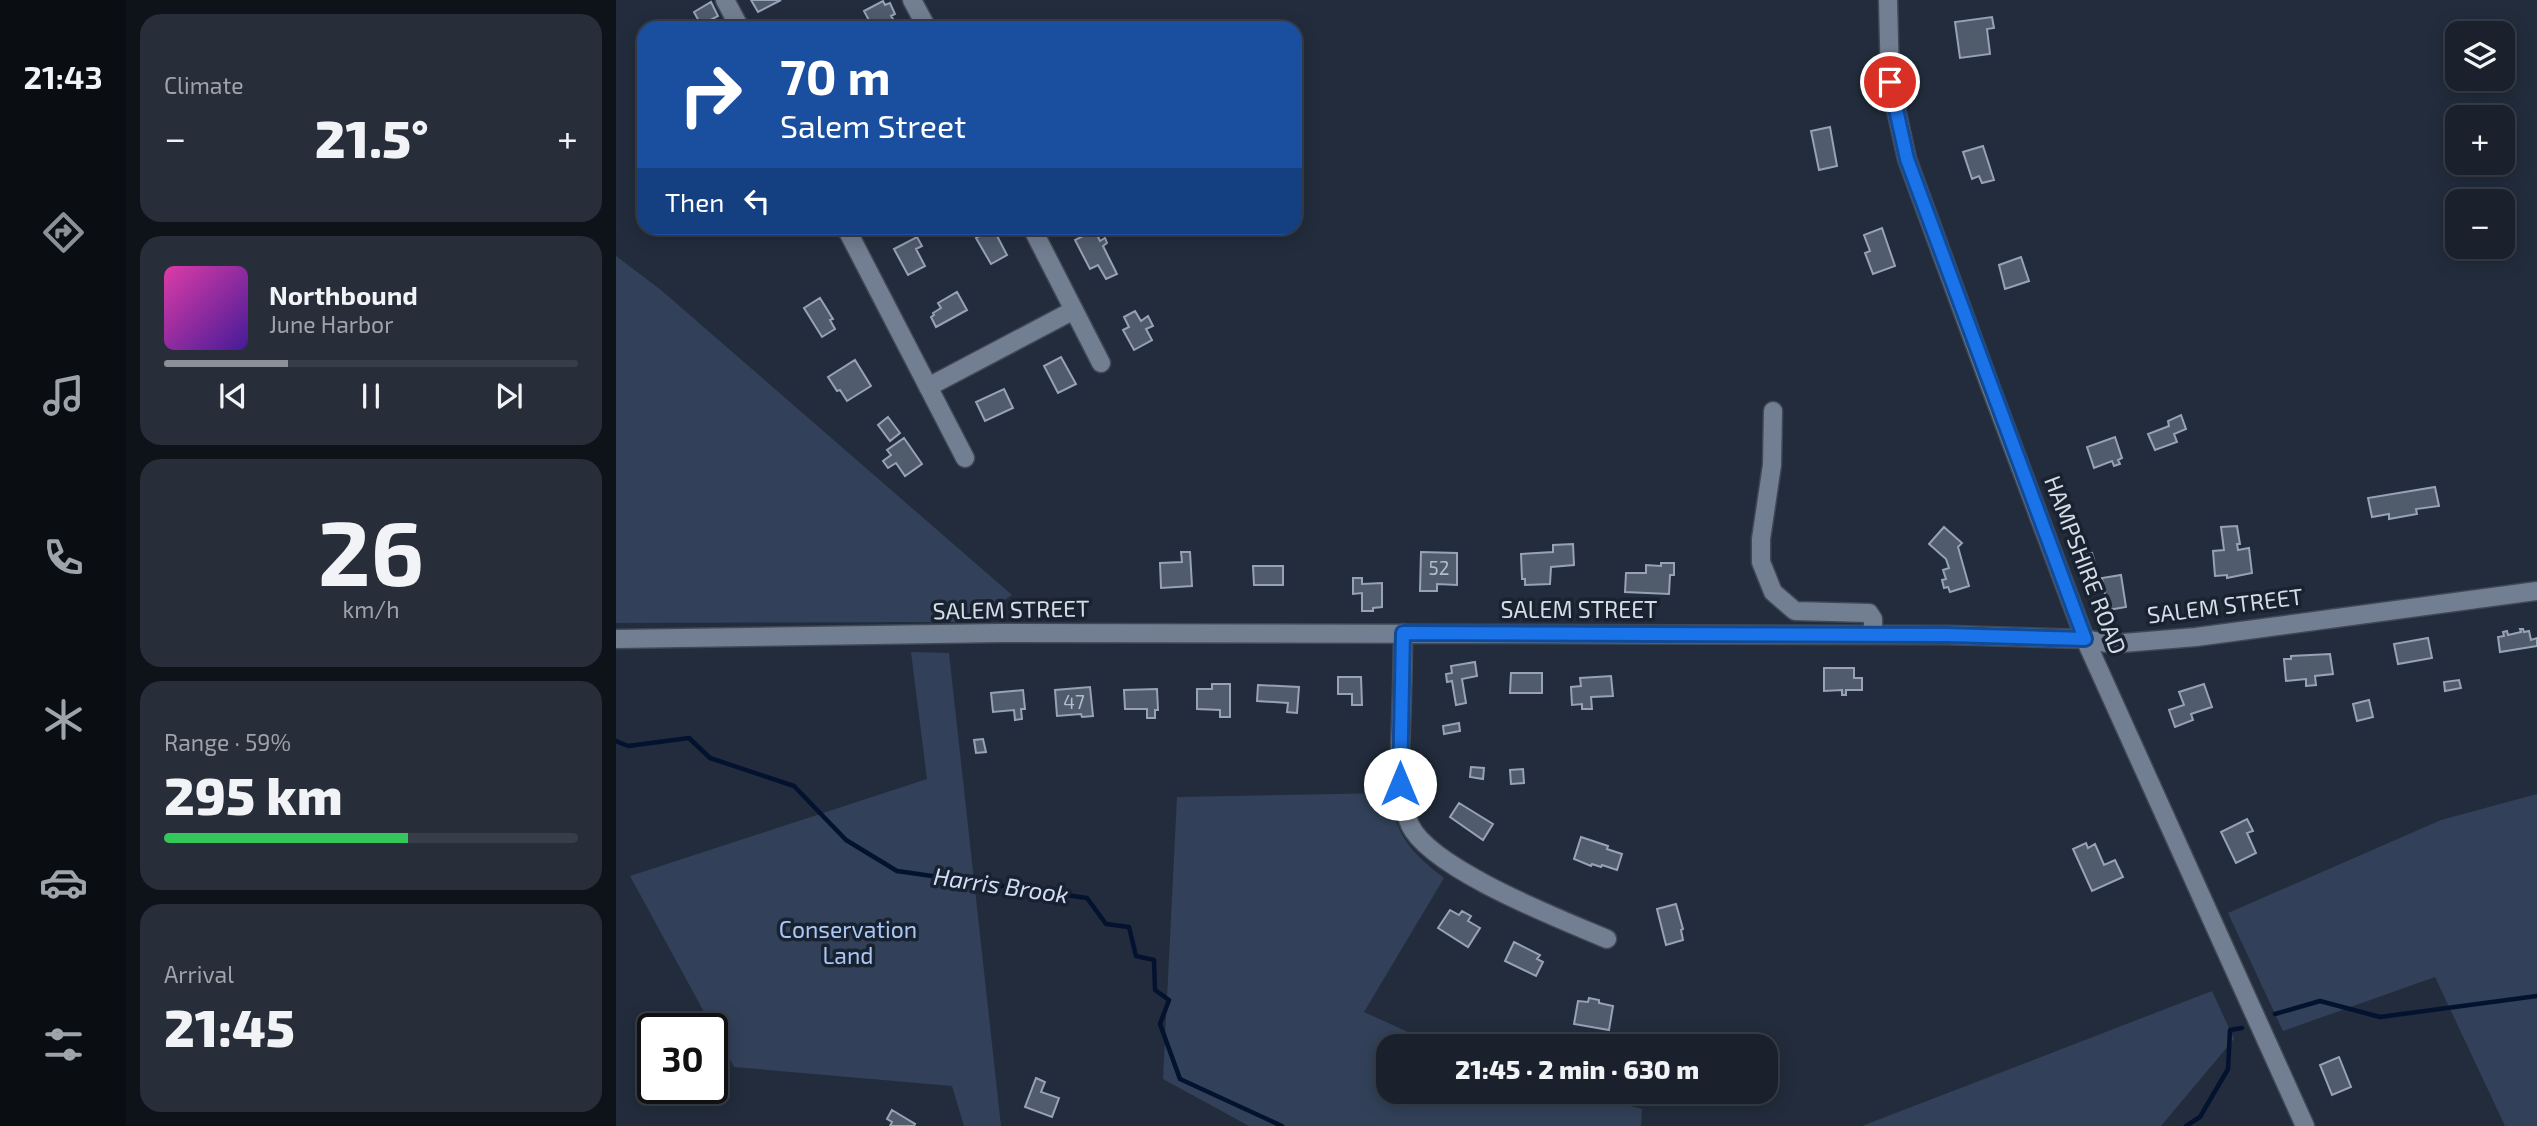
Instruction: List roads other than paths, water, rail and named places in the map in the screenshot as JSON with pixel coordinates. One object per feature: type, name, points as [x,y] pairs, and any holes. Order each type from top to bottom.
[{"type":"street","points":[[725,0],[736,21]]},
{"type":"street","points":[[912,0],[923,21]]},
{"type":"street","name":"HAMPSHIRE ROAD","points":[[1888,0],[1890,82],[1907,159],[2085,639],[2305,1126]]},
{"type":"street","points":[[850,235],[965,458]]},
{"type":"street","points":[[1036,235],[1101,363]]},
{"type":"street","points":[[928,387],[1074,310]]},
{"type":"street","points":[[1773,411],[1772,465],[1761,539],[1761,562],[1773,592],[1795,611],[1869,613],[1873,619],[1873,635]]},
{"type":"street","name":"SALEM STREET","points":[[616,639],[999,633],[1403,633],[1947,635],[2085,639],[2111,644],[2196,637],[2537,590]]},
{"type":"street","points":[[1806,635],[1815,612]]},
{"type":"street","points":[[1403,633],[1400,784],[1406,811],[1417,836],[1438,854],[1491,887],[1525,905],[1606,939]]},
{"type":"waterway","name":"Harris Brook","points":[[616,741],[628,746],[689,738],[710,758],[794,786],[846,840],[897,871],[1087,898],[1106,924],[1129,927],[1136,956],[1154,960],[1155,990],[1169,1000],[1160,1024],[1180,1079],[1282,1126]]},
{"type":"waterway","points":[[2275,1014],[2320,1001],[2380,1017],[2537,996]]},
{"type":"waterway","points":[[2186,1126],[2200,1117],[2228,1069],[2230,1030],[2242,1028]]},
{"type":"park label","name":"Conservation Land","points":[[848,943]]}]
